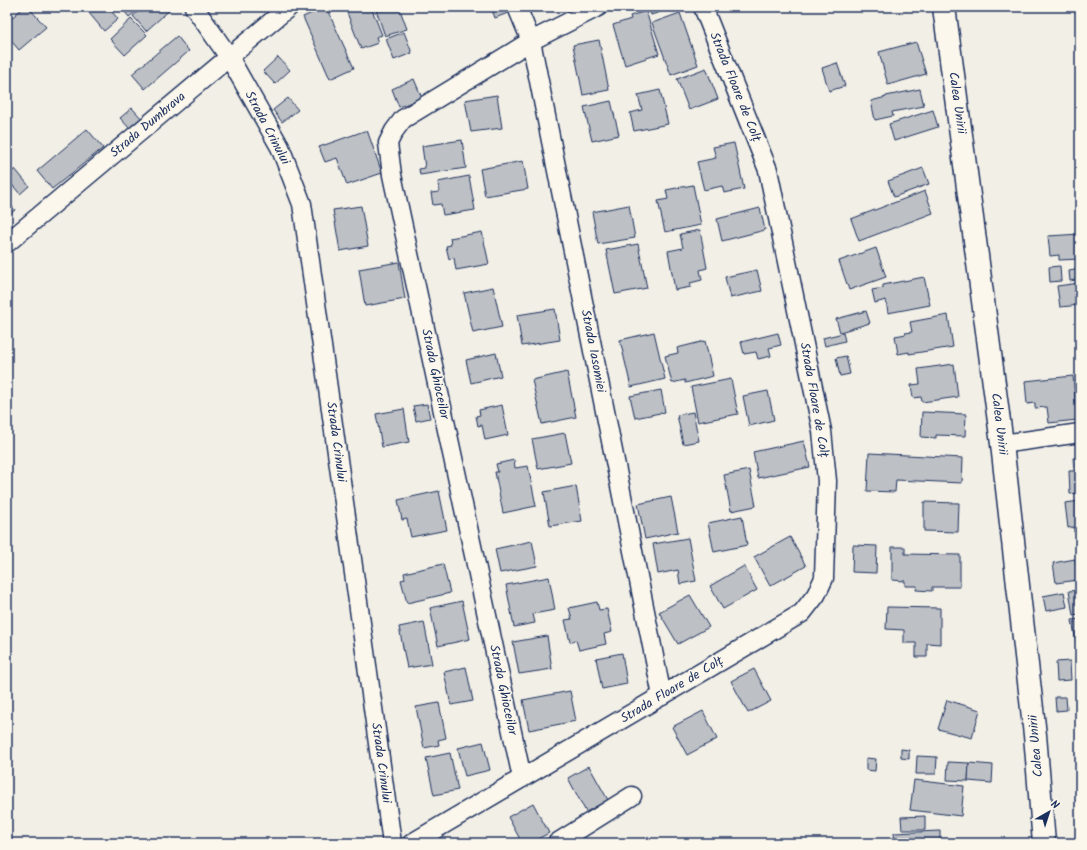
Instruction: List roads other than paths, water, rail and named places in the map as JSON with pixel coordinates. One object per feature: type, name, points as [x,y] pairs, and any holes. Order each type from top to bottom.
[{"type":"main road","name":"Calea Unirii","points":[[944,7],[1002,444],[1035,735],[1044,843]]},
{"type":"street","name":"Strada Crinului","points":[[194,7],[229,57],[280,147],[302,204],[392,843]]},
{"type":"street","name":"Strada Dumbrava","points":[[7,243],[289,7]]},
{"type":"street","name":"Strada Iasomiei","points":[[517,7],[531,41],[662,696]]},
{"type":"street","points":[[531,41],[598,7]]},
{"type":"street","name":"Strada Floare de Colț","points":[[412,843],[802,613],[816,595],[824,578],[827,481],[822,431],[768,170],[703,7]]},
{"type":"street","name":"Strada Ghioceilor","points":[[522,778],[392,175],[388,143],[394,131],[403,119],[531,41]]},
{"type":"street","points":[[1002,444],[1080,433]]},
{"type":"street","points":[[557,843],[632,796]]}]
